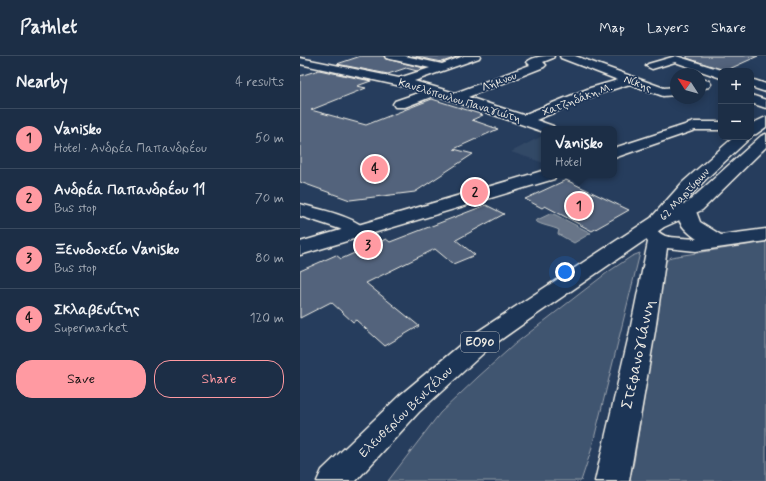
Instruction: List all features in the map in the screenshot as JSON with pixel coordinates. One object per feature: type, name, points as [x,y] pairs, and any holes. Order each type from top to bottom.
[{"type":"street","points":[[390,56],[442,67]]},
{"type":"street","points":[[402,82],[475,56]]},
{"type":"street","name":"Λήμνου","points":[[456,97],[540,65],[533,62],[549,56]]},
{"type":"street","name":"Νίκης","points":[[565,56],[630,80],[670,92]]},
{"type":"street","points":[[670,72],[652,66],[675,59],[706,68]]},
{"type":"street","name":"Κανελόπουλου Παναγιώτη","points":[[300,61],[402,82],[436,91],[541,126]]},
{"type":"street","points":[[706,68],[718,73],[706,82]]},
{"type":"street","name":"Χατζηδάκη Μ.","points":[[524,120],[594,91],[630,80]]},
{"type":"street","points":[[754,84],[766,88]]},
{"type":"street","points":[[400,104],[436,91]]},
{"type":"street","points":[[754,100],[766,104]]},
{"type":"street","points":[[754,113],[766,111]]},
{"type":"street","name":"62 Μαρτύρων","points":[[654,231],[702,200],[759,137],[766,120]]},
{"type":"street","points":[[701,127],[718,121]]},
{"type":"street","points":[[617,152],[683,129],[718,126]]},
{"type":"street","points":[[701,127],[718,131]]},
{"type":"street","points":[[701,127],[718,133]]},
{"type":"street","name":"62 Μαρτύρων","points":[[654,231],[679,197],[732,140]]},
{"type":"street","points":[[300,249],[541,177]]},
{"type":"street","points":[[300,210],[348,225],[358,232]]},
{"type":"street","points":[[687,210],[688,220],[696,229],[719,242]]},
{"type":"street","points":[[654,231],[696,245],[766,235]]},
{"type":"street","name":"Ελευθερίου Βενιζέλου","points":[[334,481],[409,404],[480,342],[521,313],[654,231]]},
{"type":"street","name":"Στεφανογιάννη","points":[[612,481],[650,293],[654,231]]},
{"type":"shaded area","points":[[541,137],[541,162],[511,152]]},
{"type":"shaded area","points":[[552,213],[591,233],[574,243],[558,234],[559,230],[535,221]]},
{"type":"shaded area","points":[[766,242],[766,481],[629,481],[634,462],[665,262],[671,257]]},
{"type":"shaded area","points":[[640,253],[591,451],[581,481],[388,481],[440,413],[478,377],[516,343],[608,272],[632,256]]},
{"type":"building","points":[[361,56],[384,56],[386,59],[424,68],[417,71],[406,68],[388,74],[337,64]]},
{"type":"building","points":[[412,56],[460,56],[442,62]]},
{"type":"building","points":[[687,56],[758,56],[732,68],[718,69],[687,58]]},
{"type":"building","points":[[319,70],[371,81],[357,86],[366,88],[311,110],[366,125],[432,99],[483,115],[472,120],[498,129],[454,149],[473,154],[415,192],[350,200],[300,182],[300,76]]},
{"type":"building","points":[[566,180],[629,210],[592,231],[545,206],[542,208],[525,199]]},
{"type":"building","points":[[486,205],[504,214],[456,240],[475,255],[453,264],[435,249],[366,283],[419,326],[385,346],[356,320],[353,322],[331,302],[300,318],[300,271],[336,255],[341,259],[386,239],[390,242]]},
{"type":"place","name":"Σκλαβενίτης","points":[[375,169]]},
{"type":"place","name":"Ανδρέα Παπανδρέου 11","points":[[475,192]]},
{"type":"place","name":"Vanisko","points":[[579,206]]},
{"type":"place","name":"Ξενοδοχείο Vanisko","points":[[368,245]]}]
